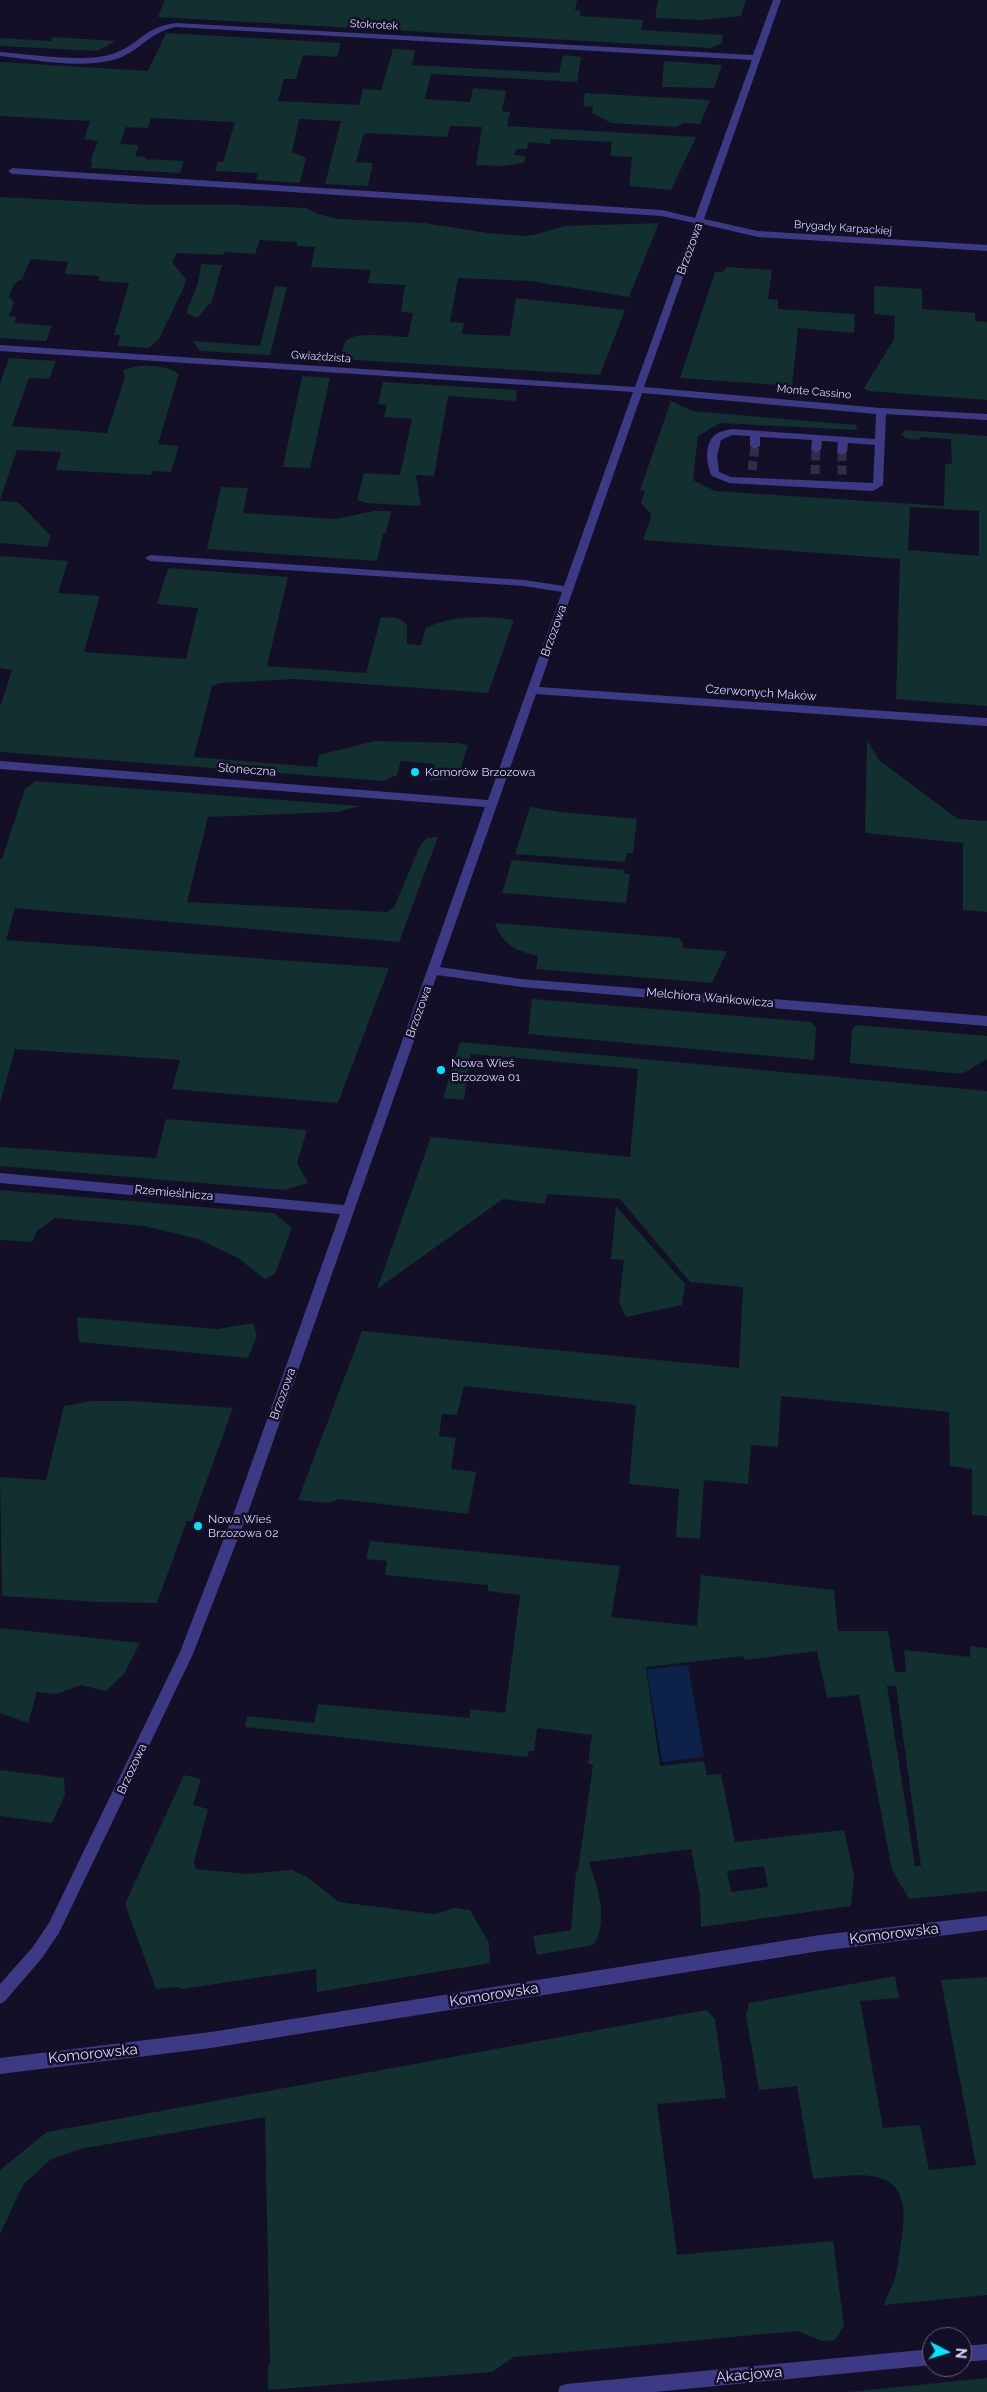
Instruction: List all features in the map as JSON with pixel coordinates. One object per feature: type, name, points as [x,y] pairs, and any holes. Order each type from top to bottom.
[{"type":"street","name":"Brzozowa","points":[[0,1996],[37,1953],[54,1928],[186,1654],[243,1507],[777,0]]},
{"type":"street","name":"Stokrotek","points":[[0,54],[103,59],[121,54],[154,30],[176,25],[757,58]]},
{"type":"street","name":"Brygady Karpackiej","points":[[12,170],[662,213],[758,234],[987,248]]},
{"type":"street","name":"Gwiaździsta","points":[[0,348],[640,390]]},
{"type":"street","name":"Monte Cassino","points":[[640,390],[881,411],[987,417]]},
{"type":"street","points":[[880,442],[732,432],[718,438],[715,442],[713,468],[715,474],[720,478],[752,482],[869,489],[878,485],[880,442],[881,411]]},
{"type":"street","points":[[755,434],[755,446]]},
{"type":"street","points":[[816,450],[817,438]]},
{"type":"street","points":[[842,452],[843,439]]},
{"type":"street","points":[[752,470],[752,482]]},
{"type":"street","points":[[814,486],[815,474]]},
{"type":"street","points":[[841,488],[842,476]]},
{"type":"street","points":[[150,558],[524,583],[569,590]]},
{"type":"street","name":"Czerwonych Maków","points":[[533,690],[987,722]]},
{"type":"street","name":"Słoneczna","points":[[0,765],[493,804]]},
{"type":"street","name":"Melchiora Wańkowicza","points":[[434,970],[521,983],[987,1021]]},
{"type":"street","name":"Rzemieślnicza","points":[[0,1178],[348,1210]]},
{"type":"street","name":"Komorowska","points":[[0,2066],[211,2040],[820,1943],[987,1923]]},
{"type":"street","points":[[972,2353],[987,2352]]},
{"type":"street","name":"Akacjowa","points":[[566,2392],[922,2358]]},
{"type":"green space","points":[[165,0],[577,0],[575,10],[581,11],[580,16],[643,20],[641,30],[723,35],[722,43],[711,48],[158,17]]},
{"type":"green space","points":[[658,0],[746,0],[741,16],[701,20],[655,18]]},
{"type":"green space","points":[[166,33],[341,43],[337,57],[303,55],[296,79],[284,79],[278,101],[359,105],[363,89],[381,90],[393,49],[415,50],[412,65],[559,73],[563,55],[581,57],[577,82],[431,74],[425,99],[470,102],[473,88],[506,91],[502,111],[510,112],[507,126],[696,137],[671,190],[629,186],[632,157],[610,156],[612,142],[551,139],[550,144],[528,142],[527,149],[516,149],[514,155],[526,156],[524,163],[502,166],[476,165],[482,127],[450,126],[447,137],[364,133],[356,162],[373,163],[368,186],[325,184],[341,121],[299,119],[292,152],[306,158],[300,183],[256,180],[258,173],[215,171],[218,162],[223,162],[235,122],[151,118],[148,128],[126,127],[120,144],[139,145],[135,156],[146,157],[145,159],[184,161],[180,173],[91,168],[92,163],[90,162],[98,141],[84,139],[90,121],[0,116],[0,62],[148,71]]},
{"type":"green space","points":[[52,37],[116,41],[97,51],[0,46],[0,38],[51,41]]},
{"type":"green space","points":[[664,61],[722,65],[714,88],[662,87]]},
{"type":"green space","points":[[585,93],[710,100],[700,124],[684,123],[676,127],[611,123],[592,113],[593,107],[583,106]]},
{"type":"green space","points":[[0,197],[154,205],[239,205],[306,208],[318,214],[339,219],[424,223],[488,233],[525,236],[565,226],[659,223],[629,297],[531,281],[458,278],[450,322],[464,323],[462,334],[510,336],[516,298],[625,310],[600,375],[340,359],[344,344],[352,337],[376,335],[408,337],[413,313],[401,312],[405,285],[368,283],[371,270],[311,267],[315,247],[297,246],[297,242],[260,240],[255,254],[225,252],[224,255],[177,253],[172,262],[186,279],[184,287],[159,339],[149,348],[118,346],[120,335],[114,335],[129,283],[98,281],[100,276],[65,274],[68,262],[31,259],[22,279],[14,284],[9,297],[14,302],[9,316],[16,317],[14,323],[52,326],[46,341],[0,338]]},
{"type":"green space","points":[[201,264],[222,265],[212,301],[197,318],[186,313],[198,283]]},
{"type":"green space","points":[[727,267],[772,270],[768,299],[778,300],[778,309],[855,314],[854,333],[798,328],[792,386],[680,378],[715,272],[723,272]]},
{"type":"green space","points":[[275,286],[287,287],[270,355],[200,351],[193,341],[260,346]]},
{"type":"green space","points":[[874,286],[922,289],[922,309],[975,313],[975,321],[987,322],[987,400],[868,391],[864,388],[894,339],[895,316],[874,314]]},
{"type":"green space","points":[[9,358],[56,361],[49,379],[29,378],[12,426],[107,433],[125,377],[123,371],[129,368],[151,366],[167,368],[179,374],[158,444],[179,446],[171,472],[152,471],[151,475],[56,470],[61,452],[17,450],[0,500],[0,384]]},
{"type":"green space","points":[[302,376],[330,378],[310,468],[283,467]]},
{"type":"green space","points":[[383,382],[517,390],[516,401],[448,396],[434,476],[416,475],[421,506],[366,503],[357,500],[364,473],[400,475],[412,419],[384,417],[387,405],[378,404]]},
{"type":"green space","points":[[671,401],[692,411],[856,425],[856,430],[720,423],[698,436],[693,480],[715,491],[944,506],[945,464],[952,464],[951,439],[920,437],[919,440],[905,438],[901,434],[905,430],[987,436],[987,706],[896,699],[900,559],[643,540],[651,517],[650,513],[641,503],[645,491],[640,490]],"holes":[[[910,507],[979,511],[979,556],[908,550]]]},
{"type":"green space","points":[[221,487],[248,488],[243,513],[336,519],[374,511],[391,511],[386,533],[383,534],[377,561],[207,549]]},
{"type":"green space","points":[[0,501],[18,502],[51,536],[47,547],[0,543]]},
{"type":"green space","points":[[0,557],[68,561],[58,593],[100,596],[84,652],[186,659],[198,608],[157,604],[168,568],[288,577],[267,666],[366,673],[381,617],[397,618],[407,624],[407,644],[421,645],[426,628],[447,621],[481,617],[514,620],[488,693],[295,679],[220,683],[212,686],[194,757],[317,767],[319,755],[375,741],[457,743],[468,745],[458,777],[430,781],[435,764],[401,761],[397,775],[383,781],[0,752],[0,707],[12,670],[0,668]]},
{"type":"green space","points":[[867,740],[879,760],[958,819],[987,821],[987,912],[963,910],[963,843],[865,833]]},
{"type":"green space","points":[[36,781],[360,806],[337,812],[208,817],[187,902],[387,912],[394,907],[421,844],[427,838],[438,837],[399,942],[15,908],[6,940],[389,968],[338,1103],[172,1089],[180,1060],[15,1049],[0,1103],[0,859],[2,859],[25,789]]},
{"type":"green space","points":[[530,807],[560,812],[637,819],[633,853],[627,853],[625,862],[515,854]]},
{"type":"green space","points":[[512,860],[625,870],[624,874],[630,874],[626,903],[502,893]]},
{"type":"green space","points":[[495,923],[679,938],[683,943],[683,948],[727,951],[712,983],[536,969],[538,956],[511,946],[502,937]]},
{"type":"green space","points":[[532,999],[811,1022],[816,1027],[814,1060],[528,1034]]},
{"type":"green space","points":[[856,1025],[987,1036],[987,1059],[962,1074],[850,1063],[852,1030]]},
{"type":"green space","points":[[460,1042],[987,1091],[987,1516],[972,1515],[972,1469],[950,1466],[949,1412],[781,1396],[778,1447],[751,1445],[748,1484],[704,1480],[700,1539],[676,1537],[679,1489],[629,1484],[636,1405],[464,1386],[457,1415],[442,1414],[439,1436],[456,1438],[451,1469],[476,1472],[468,1514],[339,1499],[329,1503],[298,1500],[362,1331],[739,1368],[743,1287],[690,1282],[620,1199],[547,1194],[545,1204],[503,1199],[377,1289],[431,1137],[630,1157],[638,1069],[471,1054],[464,1100],[443,1098]]},
{"type":"green space","points":[[166,1119],[307,1130],[297,1163],[308,1183],[284,1190],[0,1166],[0,1147],[156,1158]]},
{"type":"green space","points":[[0,1190],[274,1213],[292,1228],[275,1274],[265,1279],[238,1258],[198,1239],[144,1226],[55,1218],[37,1231],[32,1242],[0,1240]]},
{"type":"green space","points":[[616,1206],[685,1284],[682,1305],[626,1317],[619,1302],[624,1260],[611,1259]]},
{"type":"green space","points":[[77,1317],[217,1329],[253,1323],[257,1336],[248,1358],[79,1342]]},
{"type":"green space","points":[[92,1401],[131,1401],[233,1408],[192,1521],[187,1521],[157,1603],[99,1602],[2,1596],[0,1477],[46,1480],[64,1406]]},
{"type":"green space","points":[[370,1541],[620,1566],[611,1617],[697,1626],[701,1575],[834,1590],[838,1631],[888,1631],[895,1672],[906,1672],[904,1650],[970,1657],[970,1646],[987,1648],[987,1891],[909,1899],[892,1870],[859,1695],[827,1698],[817,1651],[745,1660],[743,1656],[646,1667],[660,1766],[704,1761],[707,1775],[721,1774],[735,1842],[844,1830],[854,1875],[851,1906],[701,1927],[700,1896],[691,1849],[589,1862],[598,1893],[601,1915],[601,1925],[593,1945],[537,1955],[533,1936],[571,1930],[576,1872],[578,1870],[593,1765],[588,1763],[592,1735],[537,1728],[534,1751],[529,1751],[527,1757],[245,1727],[247,1716],[314,1723],[318,1704],[470,1718],[470,1709],[505,1713],[520,1595],[488,1591],[488,1585],[385,1575],[387,1561],[366,1559]],"holes":[[[887,1686],[896,1686],[921,1866],[915,1866]],[[764,1866],[768,1887],[731,1892],[727,1871]]]},
{"type":"green space","points":[[0,1628],[140,1643],[124,1674],[106,1691],[81,1685],[56,1694],[37,1692],[28,1723],[0,1713]]},
{"type":"green space","points":[[0,1770],[64,1778],[65,1795],[52,1823],[0,1816]]},
{"type":"green space","points":[[184,1775],[201,1779],[193,1805],[208,1809],[194,1862],[196,1869],[247,1874],[292,1870],[307,1877],[339,1902],[434,1914],[455,1908],[470,1910],[489,1943],[490,1963],[317,1992],[316,1969],[182,1989],[178,1987],[156,1989],[125,1904]]},
{"type":"green space","points":[[895,1976],[899,1998],[860,2001],[883,2128],[920,2125],[929,2170],[976,2165],[941,1980],[987,1977],[987,2295],[884,2305],[893,2284],[899,2258],[904,2217],[902,2199],[895,2187],[884,2179],[853,2175],[813,2179],[797,2086],[759,2090],[746,2015],[749,2003]]},
{"type":"green space","points":[[706,2010],[715,2019],[726,2098],[657,2104],[677,2255],[833,2241],[844,2326],[835,2340],[822,2341],[798,2331],[514,2357],[492,2372],[268,2390],[268,2365],[270,2365],[265,2117],[80,2149],[50,2160],[23,2185],[0,2234],[0,2170],[47,2132]]},
{"type":"green space","points":[[987,2378],[987,2392],[848,2392]]},
{"type":"water","points":[[688,1665],[704,1757],[662,1762],[647,1669]]},
{"type":"tunnel","points":[[752,470],[755,446]]},
{"type":"tunnel","points":[[815,474],[816,450]]},
{"type":"tunnel","points":[[842,452],[842,476]]},
{"type":"place","name":"Komorów Brzozowa","points":[[415,772]]},
{"type":"place","name":"Nowa Wieś Brzozowa 01","points":[[441,1070]]},
{"type":"place","name":"Nowa Wieś Brzozowa 02","points":[[198,1526]]}]
